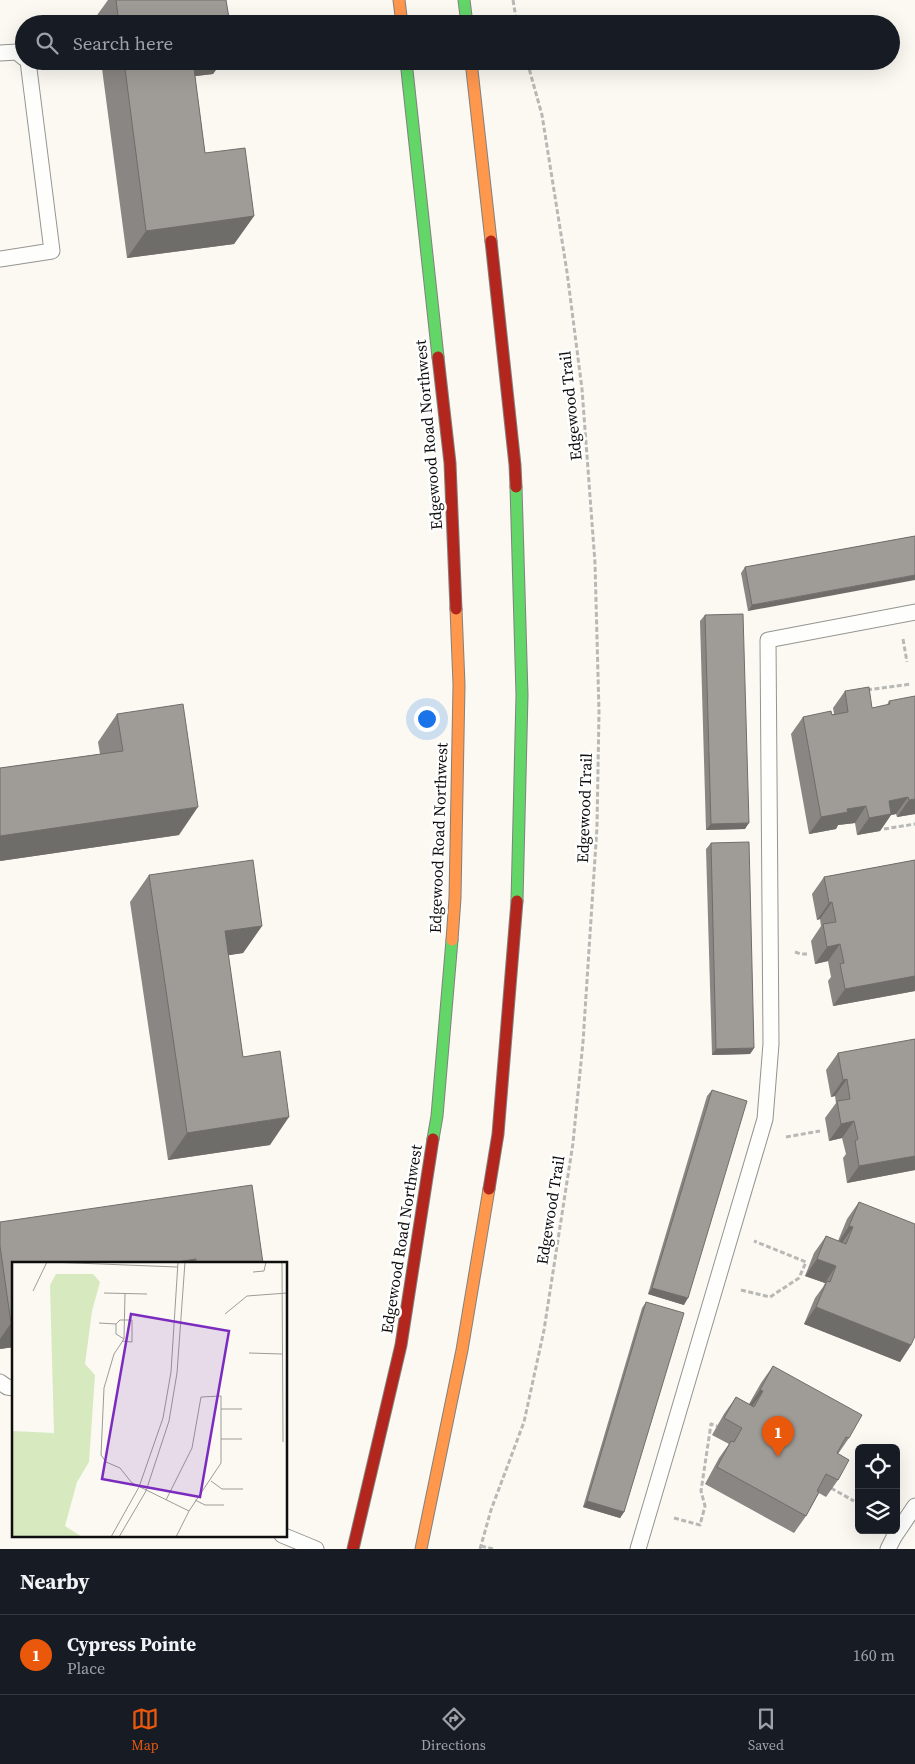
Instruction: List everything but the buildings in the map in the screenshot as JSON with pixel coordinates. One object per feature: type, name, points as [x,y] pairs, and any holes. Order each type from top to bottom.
[{"type":"main road","points":[[399,0],[401,15]]},
{"type":"main road","points":[[464,0],[466,15]]},
{"type":"main road","name":"Edgewood Road Northwest","points":[[353,1549],[399,1355],[437,1116],[455,898],[459,685],[450,463],[407,70]]},
{"type":"main road","points":[[421,1549],[462,1350],[498,1134],[517,907],[522,695],[515,465],[472,70]]},
{"type":"lane","points":[[0,53],[15,52]]},
{"type":"lane","points":[[0,258],[52,251],[29,70]]},
{"type":"lane","points":[[638,1549],[765,1119],[770,1044],[768,640],[915,612]]},
{"type":"lane","points":[[0,1382],[7,1387],[12,1388]]},
{"type":"lane","points":[[888,1549],[915,1506]]},
{"type":"lane","points":[[284,1536],[316,1549]]},
{"type":"path","points":[[513,0],[516,15]]},
{"type":"path","name":"Edgewood Trail","points":[[481,1547],[492,1510],[524,1422],[545,1320],[573,1143],[583,1032],[597,827],[599,712],[595,563],[582,389],[567,272],[542,115],[530,70]]},
{"type":"path","points":[[863,691],[911,684]]},
{"type":"path","points":[[884,830],[915,824]]},
{"type":"path","points":[[760,1135],[782,1138],[820,1131]]},
{"type":"path","points":[[716,1283],[770,1297],[800,1278],[806,1262],[731,1232]]},
{"type":"path","points":[[649,1511],[700,1525],[705,1506],[701,1491],[711,1424],[717,1426]]},
{"type":"path","points":[[831,1488],[854,1501]]},
{"type":"path","points":[[481,1547],[492,1549]]},
{"type":"traffic: fast","points":[[464,0],[466,15]]},
{"type":"traffic: fast","points":[[407,70],[438,357]]},
{"type":"traffic: fast","points":[[516,487],[522,695],[517,901]]},
{"type":"traffic: fast","points":[[433,1139],[437,1116],[452,940]]},
{"type":"traffic: slow","points":[[399,0],[401,15]]},
{"type":"traffic: slow","points":[[472,70],[491,241]]},
{"type":"traffic: slow","points":[[452,940],[455,898],[459,685],[456,609]]},
{"type":"traffic: slow","points":[[421,1549],[462,1350],[489,1189]]},
{"type":"traffic: jam","points":[[491,241],[516,487]]},
{"type":"traffic: jam","points":[[438,357],[450,463],[456,609]]},
{"type":"traffic: jam","points":[[489,1189],[498,1134],[517,901]]},
{"type":"traffic: jam","points":[[353,1549],[401,1345],[433,1139]]},
{"type":"place","name":"Cypress Pointe","points":[[778,1457]]}]
